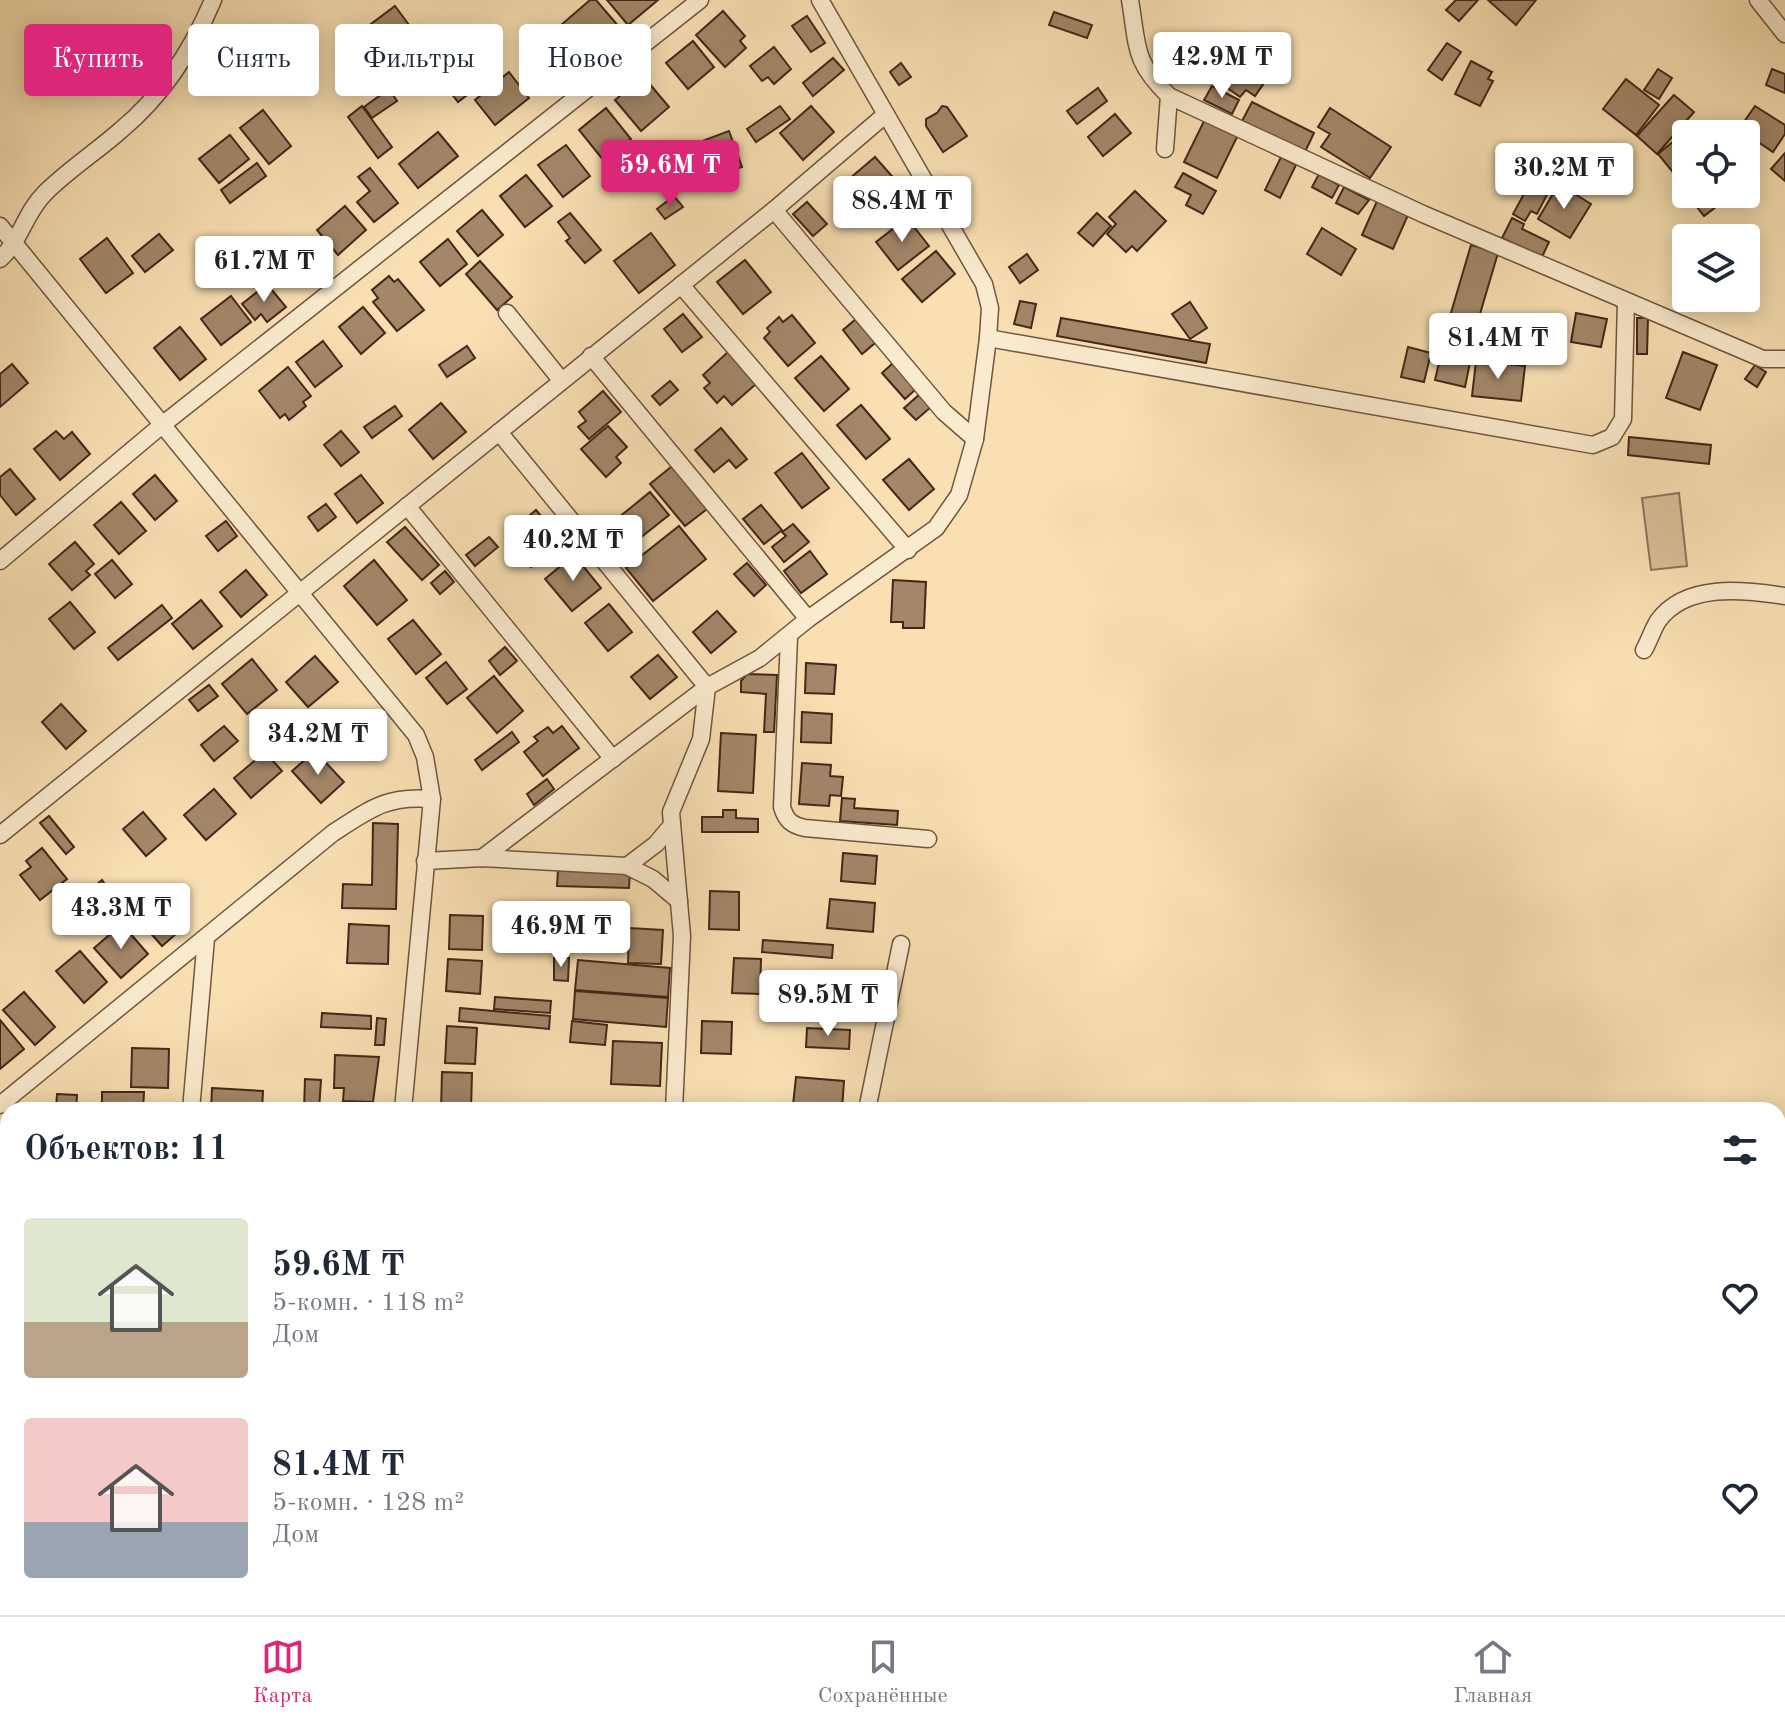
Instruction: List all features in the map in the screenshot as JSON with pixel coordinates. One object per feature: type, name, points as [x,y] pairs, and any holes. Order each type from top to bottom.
[{"type":"street","points":[[0,259],[14,246],[24,219],[44,194],[125,127],[180,67],[213,0]]},
{"type":"street","points":[[0,561],[162,425],[700,0]]},
{"type":"street","points":[[482,858],[707,687],[760,658],[808,619],[908,550],[936,528],[959,495],[975,439],[988,338],[990,308],[984,284],[820,0]]},
{"type":"street","points":[[1130,0],[1139,61],[1150,78],[1169,96],[1423,214],[1626,301],[1763,359],[1785,359]]},
{"type":"street","points":[[1758,0],[1785,34]]},
{"type":"street","points":[[1165,149],[1169,96]]},
{"type":"street","points":[[0,835],[774,210],[885,115]]},
{"type":"street","points":[[774,210],[944,412],[975,439]]},
{"type":"street","points":[[0,226],[416,735],[425,757],[432,799],[404,1102]]},
{"type":"street","points":[[681,285],[908,550]]},
{"type":"street","points":[[988,338],[1593,445],[1605,442],[1618,432],[1623,419],[1626,301]]},
{"type":"street","points":[[507,313],[561,380]]},
{"type":"street","points":[[591,356],[808,619]]},
{"type":"street","points":[[499,432],[707,687],[701,739],[676,794],[672,825],[682,936],[674,1102]]},
{"type":"street","points":[[407,506],[613,759]]},
{"type":"street","points":[[1644,650],[1658,621],[1671,609],[1696,596],[1713,591],[1740,590],[1785,596]]},
{"type":"street","points":[[789,637],[782,807],[786,818],[794,826],[805,828],[928,839]]},
{"type":"street","points":[[4,1102],[333,833],[377,804],[407,797],[432,799]]},
{"type":"street","points":[[627,866],[656,844],[672,825]]},
{"type":"street","points":[[425,861],[482,858],[627,866],[653,879],[679,901]]},
{"type":"street","points":[[192,1102],[206,938]]},
{"type":"street","points":[[869,1102],[901,944]]},
{"type":"shaded area","points":[[1679,493],[1687,566],[1651,570],[1642,498]]},
{"type":"building","points":[[590,0],[596,0],[617,24],[562,24]]},
{"type":"building","points":[[607,0],[658,0],[629,24]]},
{"type":"building","points":[[1456,0],[1478,0],[1459,21],[1446,10]]},
{"type":"building","points":[[1488,0],[1536,0],[1516,25]]},
{"type":"building","points":[[395,6],[408,24],[371,24]]},
{"type":"building","points":[[723,11],[745,36],[740,41],[746,48],[725,67],[696,35]]},
{"type":"building","points":[[1054,12],[1092,25],[1087,38],[1049,25]]},
{"type":"building","points":[[807,16],[825,43],[811,52],[792,26]]},
{"type":"building","points":[[693,41],[714,67],[688,89],[666,63]]},
{"type":"building","points":[[1447,43],[1461,52],[1442,80],[1428,70]]},
{"type":"building","points":[[1238,46],[1273,70],[1255,96],[1246,90],[1240,97],[1215,79]]},
{"type":"building","points":[[774,47],[791,69],[774,84],[768,77],[762,81],[750,66]]},
{"type":"building","points":[[833,58],[844,70],[813,96],[803,83]]},
{"type":"building","points":[[1471,61],[1492,72],[1488,79],[1493,81],[1480,106],[1455,94]]},
{"type":"building","points":[[901,63],[911,77],[899,85],[890,72]]},
{"type":"building","points":[[1658,69],[1672,78],[1659,99],[1644,90]]},
{"type":"building","points":[[1772,69],[1785,74],[1785,93],[1766,85]]},
{"type":"building","points":[[509,72],[519,85],[519,96],[529,98],[495,125],[475,100],[480,96],[503,96],[503,77]]},
{"type":"building","points":[[1626,79],[1659,105],[1636,135],[1603,109]]},
{"type":"building","points":[[651,86],[669,107],[641,131],[615,100],[620,96],[651,96]]},
{"type":"building","points":[[1212,86],[1239,100],[1232,114],[1204,100]]},
{"type":"building","points":[[1098,88],[1107,101],[1077,124],[1067,111]]},
{"type":"building","points":[[1674,95],[1694,112],[1687,120],[1672,120],[1672,137],[1657,154],[1637,136]]},
{"type":"building","points":[[379,96],[394,96],[397,101],[372,118],[364,107]]},
{"type":"building","points":[[1252,102],[1314,133],[1305,152],[1242,121]]},
{"type":"building","points":[[362,106],[392,147],[378,158],[348,117]]},
{"type":"building","points":[[780,106],[790,119],[756,142],[747,129]]},
{"type":"building","points":[[811,106],[834,132],[803,160],[780,133]]},
{"type":"building","points":[[942,106],[947,107],[967,136],[943,152],[926,126],[926,119]]},
{"type":"building","points":[[1755,106],[1785,125],[1785,134],[1773,152],[1760,143],[1760,120],[1745,120]]},
{"type":"building","points":[[606,108],[631,139],[604,161],[579,130]]},
{"type":"building","points":[[1330,108],[1391,147],[1370,178],[1321,147],[1330,134],[1318,127]]},
{"type":"building","points":[[263,110],[291,146],[269,164],[240,128]]},
{"type":"building","points":[[1115,114],[1131,133],[1103,156],[1088,137]]},
{"type":"building","points":[[1205,119],[1238,135],[1217,178],[1184,162]]},
{"type":"building","points":[[729,131],[742,167],[715,176],[702,141]]},
{"type":"building","points":[[438,132],[458,156],[418,188],[399,164]]},
{"type":"building","points":[[230,135],[249,159],[219,183],[199,159]]},
{"type":"building","points":[[1672,143],[1672,171],[1658,154]]},
{"type":"building","points":[[566,145],[590,176],[563,197],[538,165]]},
{"type":"building","points":[[1785,153],[1785,181],[1771,169]]},
{"type":"building","points":[[875,157],[906,192],[873,221],[859,205],[866,198],[849,179]]},
{"type":"building","points":[[1281,157],[1296,165],[1280,198],[1265,190]]},
{"type":"building","points":[[257,163],[266,176],[230,203],[221,190]]},
{"type":"building","points":[[370,168],[398,203],[374,222],[357,202],[370,191],[358,177]]},
{"type":"building","points":[[1183,173],[1216,191],[1203,214],[1186,205],[1191,195],[1175,187]]},
{"type":"building","points":[[1319,174],[1339,185],[1332,198],[1312,187]]},
{"type":"building","points":[[526,175],[552,206],[525,227],[500,196]]},
{"type":"building","points":[[1532,179],[1550,189],[1537,214],[1531,211],[1525,221],[1513,214]]},
{"type":"building","points":[[1559,184],[1591,204],[1570,238],[1538,219]]},
{"type":"building","points":[[1344,187],[1369,200],[1358,214],[1336,203]]},
{"type":"building","points":[[1135,191],[1166,221],[1137,251],[1132,246],[1126,252],[1107,234],[1116,224],[1109,217]]},
{"type":"building","points":[[674,196],[683,207],[665,219],[657,209]]},
{"type":"building","points":[[1377,201],[1408,215],[1393,249],[1362,235]]},
{"type":"building","points":[[807,202],[827,224],[813,236],[793,214]]},
{"type":"building","points":[[345,206],[366,230],[338,255],[317,230]]},
{"type":"building","points":[[1698,208],[1715,208],[1704,216]]},
{"type":"building","points":[[482,210],[503,235],[478,256],[457,231]]},
{"type":"building","points":[[570,213],[601,250],[585,263],[566,241],[570,238],[558,222]]},
{"type":"building","points":[[1097,213],[1111,226],[1093,246],[1078,233]]},
{"type":"building","points":[[907,218],[929,246],[898,270],[876,242]]},
{"type":"building","points":[[1512,218],[1524,224],[1522,229],[1549,242],[1542,257],[1502,238]]},
{"type":"building","points":[[1322,228],[1356,249],[1341,275],[1307,254]]},
{"type":"building","points":[[651,233],[675,265],[639,293],[614,261]]},
{"type":"building","points":[[159,234],[173,250],[145,272],[132,256]]},
{"type":"building","points":[[107,238],[133,273],[106,293],[80,259]]},
{"type":"building","points":[[448,239],[467,264],[440,286],[420,262]]},
{"type":"building","points":[[1471,245],[1498,253],[1472,341],[1445,333]]},
{"type":"building","points":[[936,251],[955,274],[922,302],[902,279]]},
{"type":"building","points":[[1027,254],[1038,270],[1020,283],[1009,267]]},
{"type":"building","points":[[745,260],[771,292],[743,314],[717,282]]},
{"type":"building","points":[[480,261],[512,297],[497,310],[466,274]]},
{"type":"building","points":[[389,276],[394,282],[398,279],[424,310],[397,331],[373,302],[378,298],[372,290]]},
{"type":"building","points":[[267,284],[286,307],[267,322],[261,314],[255,320],[242,304]]},
{"type":"building","points":[[231,296],[251,322],[221,345],[201,319]]},
{"type":"building","points":[[1020,301],[1036,304],[1031,328],[1014,324]]},
{"type":"building","points":[[1190,302],[1207,328],[1190,339],[1172,314]]},
{"type":"building","points":[[363,307],[385,333],[361,354],[339,327]]},
{"type":"building","points":[[1576,313],[1607,319],[1601,347],[1571,342]]},
{"type":"building","points":[[683,314],[702,337],[682,352],[664,329]]},
{"type":"building","points":[[792,315],[815,343],[788,366],[764,338],[770,332],[767,328],[779,317],[783,322]]},
{"type":"building","points":[[1061,318],[1210,344],[1206,363],[1057,336]]},
{"type":"building","points":[[1637,318],[1648,318],[1647,354],[1637,354]]},
{"type":"building","points":[[856,319],[875,343],[862,354],[843,330]]},
{"type":"building","points":[[180,327],[206,359],[180,380],[154,348]]},
{"type":"building","points":[[1445,337],[1474,343],[1465,387],[1435,380]]},
{"type":"building","points":[[323,341],[342,366],[315,387],[296,362]]},
{"type":"building","points":[[467,346],[475,358],[447,377],[439,365]]},
{"type":"building","points":[[1408,347],[1431,353],[1424,382],[1401,377]]},
{"type":"building","points":[[728,352],[756,384],[732,405],[724,396],[717,403],[704,388],[710,383],[703,375]]},
{"type":"building","points":[[1683,352],[1717,365],[1700,410],[1666,398]]},
{"type":"building","points":[[821,356],[849,389],[824,411],[795,378]]},
{"type":"building","points":[[1476,361],[1525,366],[1521,401],[1472,396]]},
{"type":"building","points":[[893,363],[916,389],[905,399],[882,373]]},
{"type":"building","points":[[12,364],[28,383],[0,407],[0,374]]},
{"type":"building","points":[[1755,365],[1766,372],[1757,387],[1745,379]]},
{"type":"building","points":[[288,367],[311,396],[303,402],[306,406],[289,420],[285,414],[280,418],[259,391]]},
{"type":"building","points":[[670,381],[678,390],[660,405],[652,396]]},
{"type":"building","points":[[603,391],[621,412],[589,439],[578,427],[586,421],[579,412]]},
{"type":"building","points":[[920,394],[931,407],[916,420],[904,408]]},
{"type":"building","points":[[441,403],[466,432],[433,459],[409,430]]},
{"type":"building","points":[[861,405],[890,439],[866,459],[837,425]]},
{"type":"building","points":[[395,406],[402,416],[372,438],[364,427]]},
{"type":"building","points":[[608,426],[627,447],[616,457],[621,463],[606,477],[581,449]]},
{"type":"building","points":[[721,428],[747,459],[736,468],[729,460],[714,472],[695,450]]},
{"type":"building","points":[[56,431],[64,439],[72,432],[90,454],[60,480],[34,449]]},
{"type":"building","points":[[341,431],[359,452],[341,466],[324,445]]},
{"type":"building","points":[[1629,437],[1711,445],[1709,464],[1628,455]]},
{"type":"building","points":[[802,453],[829,488],[802,508],[775,473]]},
{"type":"building","points":[[909,459],[934,489],[909,510],[883,480]]},
{"type":"building","points":[[676,463],[707,509],[685,526],[650,484]]},
{"type":"building","points":[[10,469],[35,499],[16,515],[0,495],[0,477]]},
{"type":"building","points":[[155,475],[177,501],[155,520],[133,494]]},
{"type":"building","points":[[361,475],[383,503],[357,523],[335,494]]},
{"type":"building","points":[[650,492],[669,515],[626,549],[607,527]]},
{"type":"building","points":[[121,502],[146,531],[119,554],[94,525]]},
{"type":"building","points":[[326,504],[336,517],[318,531],[308,517]]},
{"type":"building","points":[[761,505],[782,530],[764,544],[743,519]]},
{"type":"building","points":[[536,510],[562,542],[531,567],[505,536]]},
{"type":"building","points":[[226,521],[237,536],[218,551],[206,536]]},
{"type":"building","points":[[793,524],[809,542],[784,562],[772,547],[786,536],[782,532]]},
{"type":"building","points":[[679,526],[706,559],[653,601],[626,568]]},
{"type":"building","points":[[405,527],[439,565],[422,580],[387,542]]},
{"type":"building","points":[[489,537],[498,547],[475,566],[466,555]]},
{"type":"building","points":[[75,542],[94,564],[86,571],[90,575],[72,590],[49,564]]},
{"type":"building","points":[[810,551],[827,574],[801,593],[784,571]]},
{"type":"building","points":[[574,555],[601,588],[572,611],[545,579]]},
{"type":"building","points":[[112,560],[132,584],[115,598],[95,574]]},
{"type":"building","points":[[374,560],[407,600],[377,625],[344,586]]},
{"type":"building","points":[[747,563],[766,585],[754,596],[734,574]]},
{"type":"building","points":[[246,570],[267,595],[241,617],[220,592]]},
{"type":"building","points":[[445,571],[454,582],[440,594],[431,583]]},
{"type":"building","points":[[893,580],[926,582],[924,628],[903,628],[903,622],[891,622]]},
{"type":"building","points":[[201,600],[222,626],[193,649],[172,624]]},
{"type":"building","points":[[70,602],[95,632],[74,649],[49,619]]},
{"type":"building","points":[[609,604],[632,632],[608,651],[585,623]]},
{"type":"building","points":[[162,605],[172,618],[118,660],[108,648]]},
{"type":"building","points":[[717,611],[736,632],[711,653],[693,632]]},
{"type":"building","points":[[413,620],[441,654],[416,674],[388,639]]},
{"type":"building","points":[[505,647],[517,661],[500,675],[489,661]]},
{"type":"building","points":[[658,655],[677,677],[650,699],[631,677]]},
{"type":"building","points":[[315,656],[338,682],[308,707],[286,682]]},
{"type":"building","points":[[252,659],[277,690],[247,714],[222,684]]},
{"type":"building","points":[[446,662],[467,689],[447,704],[426,678]]},
{"type":"building","points":[[806,663],[836,665],[834,694],[805,693]]},
{"type":"building","points":[[747,674],[777,675],[774,732],[764,732],[766,694],[741,692],[741,681]]},
{"type":"building","points":[[494,676],[523,711],[497,733],[467,698]]},
{"type":"building","points":[[209,685],[218,696],[198,711],[189,700]]},
{"type":"building","points":[[61,704],[86,731],[66,749],[42,722]]},
{"type":"building","points":[[802,712],[832,714],[831,743],[801,742]]},
{"type":"building","points":[[224,726],[238,741],[214,761],[201,745]]},
{"type":"building","points":[[562,726],[579,748],[543,776],[524,752],[538,741],[534,737],[548,727],[553,733]]},
{"type":"building","points":[[512,732],[519,742],[482,770],[475,760]]},
{"type":"building","points":[[721,733],[756,735],[753,793],[718,791]]},
{"type":"building","points":[[315,751],[344,782],[321,803],[292,771]]},
{"type":"building","points":[[265,752],[282,771],[251,798],[234,778]]},
{"type":"building","points":[[802,763],[831,765],[830,776],[843,777],[841,796],[830,795],[829,806],[799,804]]},
{"type":"building","points":[[547,779],[554,789],[534,805],[527,794]]},
{"type":"building","points":[[214,789],[236,814],[206,840],[184,815]]},
{"type":"building","points":[[842,798],[855,799],[854,808],[898,811],[897,825],[840,821]]},
{"type":"building","points":[[723,810],[736,810],[736,818],[758,819],[758,832],[702,832],[702,817],[723,817]]},
{"type":"building","points":[[143,812],[166,839],[146,856],[123,829]]},
{"type":"building","points":[[49,816],[74,847],[66,854],[40,823]]},
{"type":"building","points":[[373,823],[398,824],[396,909],[342,908],[343,884],[372,885]]},
{"type":"building","points":[[42,848],[67,879],[40,900],[20,875],[31,867],[26,861]]},
{"type":"building","points":[[843,853],[877,856],[875,884],[841,881]]},
{"type":"building","points":[[558,870],[630,872],[629,888],[557,886]]},
{"type":"building","points":[[102,880],[109,890],[96,900],[89,891]]},
{"type":"building","points":[[710,891],[739,892],[739,930],[709,929]]},
{"type":"building","points":[[830,899],[875,903],[873,932],[827,928]]},
{"type":"building","points":[[74,902],[84,914],[68,927],[58,915]]},
{"type":"building","points":[[154,909],[176,934],[162,946],[140,921]]},
{"type":"building","points":[[450,915],[483,916],[482,950],[449,949]]},
{"type":"building","points":[[122,924],[148,954],[121,978],[94,948]]},
{"type":"building","points":[[349,924],[389,926],[388,964],[347,963]]},
{"type":"building","points":[[629,928],[663,930],[661,964],[628,963]]},
{"type":"building","points":[[763,940],[833,945],[832,958],[762,952]]},
{"type":"building","points":[[80,951],[107,982],[84,1003],[56,971]]},
{"type":"building","points":[[554,958],[569,958],[568,981],[554,980]]},
{"type":"building","points":[[734,958],[761,959],[760,994],[732,993]]},
{"type":"building","points":[[448,959],[482,961],[480,994],[446,991]]},
{"type":"building","points":[[578,960],[670,968],[668,997],[575,990]]},
{"type":"building","points":[[821,976],[851,978],[849,1014],[819,1013]]},
{"type":"building","points":[[575,991],[668,998],[666,1027],[573,1019]]},
{"type":"building","points":[[24,992],[55,1027],[35,1045],[3,1010]]},
{"type":"building","points":[[495,997],[551,1001],[550,1013],[494,1009]]},
{"type":"building","points":[[460,1008],[550,1016],[549,1029],[459,1021]]},
{"type":"building","points":[[322,1013],[371,1016],[371,1029],[321,1027]]},
{"type":"building","points":[[377,1018],[386,1019],[384,1045],[375,1045]]},
{"type":"building","points":[[0,1020],[24,1049],[0,1069]]},
{"type":"building","points":[[572,1021],[607,1025],[605,1045],[570,1042]]},
{"type":"building","points":[[702,1021],[732,1022],[731,1054],[701,1053]]},
{"type":"building","points":[[447,1026],[477,1028],[475,1064],[445,1063]]},
{"type":"building","points":[[807,1028],[850,1030],[849,1049],[806,1047]]},
{"type":"building","points":[[613,1041],[662,1043],[660,1086],[611,1084]]},
{"type":"building","points":[[132,1048],[169,1049],[168,1088],[131,1087]]},
{"type":"building","points":[[335,1055],[379,1057],[373,1102],[343,1101],[344,1088],[334,1088]]},
{"type":"building","points":[[442,1072],[472,1073],[471,1102],[441,1102]]},
{"type":"building","points":[[796,1077],[844,1081],[843,1102],[793,1102]]},
{"type":"building","points":[[305,1079],[321,1080],[320,1102],[304,1102]]},
{"type":"building","points":[[212,1088],[263,1091],[262,1102],[211,1102]]},
{"type":"building","points":[[102,1092],[144,1092],[143,1102],[102,1102]]},
{"type":"building","points":[[57,1094],[77,1095],[77,1102],[56,1102]]}]
